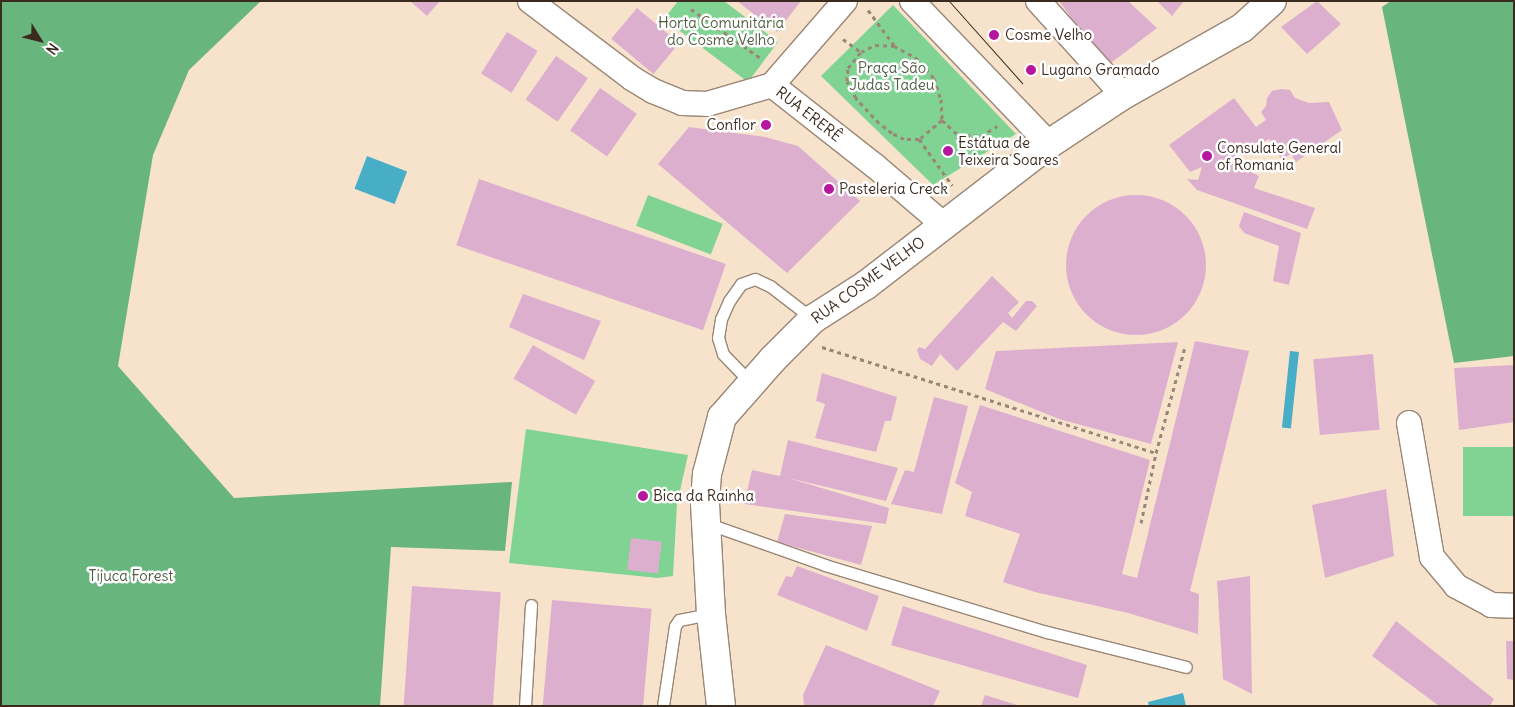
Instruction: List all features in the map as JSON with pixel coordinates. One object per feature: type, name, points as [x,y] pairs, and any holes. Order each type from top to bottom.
[{"type":"main road","name":"RUA COSME VELHO","points":[[721,706],[711,614],[706,523],[707,474],[722,417],[751,383],[804,328],[866,285],[1049,144],[1123,95],[1242,28],[1272,1]]},
{"type":"street","name":"RUA ERERÊ","points":[[530,1],[634,79],[653,91],[682,103],[707,104],[772,85],[875,166],[943,224]]},
{"type":"street","points":[[912,1],[1049,144]]},
{"type":"street","points":[[1038,1],[1123,95]]},
{"type":"street","points":[[772,85],[794,60],[856,5]]},
{"type":"street","points":[[1409,423],[1432,557],[1456,586],[1491,605],[1514,606]]},
{"type":"lane","points":[[751,383],[723,354],[718,338],[721,318],[729,300],[741,284],[756,279],[770,286],[804,328]]},
{"type":"lane","points":[[706,523],[824,564],[1047,632],[1186,667]]},
{"type":"lane","points":[[525,706],[531,605]]},
{"type":"lane","points":[[663,706],[675,626],[679,620],[711,614]]},
{"type":"path","points":[[856,5],[894,46],[915,57],[934,78],[941,99],[942,120],[958,135],[981,136],[1019,112]]},
{"type":"path","points":[[691,9],[764,61],[794,60]]},
{"type":"path","points":[[894,46],[875,44],[861,52],[848,68],[847,81],[856,98],[892,133],[904,140],[919,139],[942,120]]},
{"type":"path","points":[[919,139],[945,178],[969,204]]},
{"type":"path","points":[[804,328],[817,346],[1156,453]]},
{"type":"path","points":[[1141,523],[1156,453],[1185,347]]},
{"type":"green space","name":"Tijuca Forest","points":[[1,1],[261,1],[189,70],[153,155],[118,366],[234,498],[512,482],[505,551],[391,547],[380,706],[1,706]]},
{"type":"green space","name":"Horta Comunitária do Cosme Velho","points":[[678,1],[724,1],[778,42],[748,82],[664,19]]},
{"type":"green space","points":[[1391,1],[1514,1],[1514,356],[1454,363],[1382,7]]},
{"type":"green space","name":"Praça São Judas Tadeu","points":[[893,5],[1016,134],[933,185],[821,76]]},
{"type":"green space","points":[[648,195],[723,224],[711,254],[636,226]]},
{"type":"green space","points":[[526,429],[688,455],[677,504],[673,576],[658,578],[509,563]]},
{"type":"green space","points":[[1463,447],[1514,447],[1514,516],[1463,516]]},
{"type":"water","points":[[367,156],[407,171],[395,204],[354,189]]},
{"type":"water","points":[[1290,351],[1299,352],[1291,429],[1282,428]]},
{"type":"water","points":[[1183,693],[1186,706],[1149,706],[1148,702]]},
{"type":"building","points":[[410,1],[440,1],[427,16]]},
{"type":"building","points":[[737,1],[801,1],[777,32]]},
{"type":"building","points":[[1059,1],[1128,1],[1157,28],[1107,66]]},
{"type":"building","points":[[1157,1],[1184,1],[1172,16]]},
{"type":"building","points":[[1317,1],[1341,24],[1307,54],[1281,27]]},
{"type":"building","points":[[637,8],[679,43],[653,74],[611,39]]},
{"type":"building","points":[[507,32],[538,51],[512,93],[481,74]]},
{"type":"building","points":[[556,56],[588,78],[558,122],[526,99]]},
{"type":"building","points":[[600,88],[637,114],[607,156],[570,131]]},
{"type":"building","name":"Consulate General of Romania","points":[[1290,90],[1295,98],[1309,103],[1329,102],[1342,130],[1296,162],[1291,154],[1281,159],[1269,139],[1239,154],[1231,162],[1259,176],[1254,188],[1315,208],[1307,229],[1197,190],[1187,179],[1198,180],[1202,167],[1190,172],[1169,145],[1234,98],[1256,127],[1266,120],[1261,112],[1266,106],[1267,98],[1272,91]]},
{"type":"building","points":[[689,127],[765,137],[798,146],[860,201],[787,273],[658,164]]},
{"type":"building","points":[[479,179],[726,264],[703,330],[456,245]]},
{"type":"building","points":[[1136,195],[1163,201],[1175,207],[1185,216],[1194,226],[1200,238],[1206,265],[1200,292],[1194,304],[1185,314],[1175,323],[1163,329],[1136,335],[1109,329],[1097,323],[1087,314],[1078,304],[1072,292],[1066,265],[1072,238],[1078,226],[1087,216],[1097,207],[1109,201]]},
{"type":"building","points":[[1244,212],[1301,233],[1289,285],[1273,281],[1279,246],[1244,233],[1239,226]]},
{"type":"building","points":[[992,276],[1019,302],[1008,313],[1012,318],[1026,301],[1032,301],[1037,306],[1016,331],[1003,322],[957,371],[940,354],[932,366],[920,359],[917,350],[919,347],[925,349]]},
{"type":"building","points":[[523,294],[601,321],[584,360],[509,327]]},
{"type":"building","points":[[1195,341],[1249,351],[1190,591],[1199,594],[1198,634],[1128,613],[1035,592],[1003,582],[1020,534],[965,516],[972,492],[955,483],[980,405],[1150,460],[1122,574],[1137,578]]},
{"type":"building","points":[[1178,342],[1151,444],[1059,419],[985,389],[996,351]]},
{"type":"building","points":[[533,345],[595,381],[576,415],[514,379]]},
{"type":"building","points":[[1373,354],[1380,430],[1320,435],[1313,359]]},
{"type":"building","points":[[1514,365],[1514,422],[1459,430],[1454,368]]},
{"type":"building","points":[[822,373],[897,397],[891,421],[885,421],[876,452],[815,438],[825,404],[816,401]]},
{"type":"building","points":[[934,397],[968,406],[942,514],[891,504],[905,470],[914,472]]},
{"type":"building","points":[[788,440],[898,468],[886,501],[788,478],[889,508],[886,524],[744,504],[752,470],[780,476]]},
{"type":"building","points":[[1386,489],[1394,556],[1325,578],[1312,505]]},
{"type":"building","points":[[785,514],[872,526],[861,565],[777,542]]},
{"type":"building","points":[[631,538],[662,542],[658,574],[627,570]]},
{"type":"building","points":[[797,566],[879,596],[867,631],[777,595],[786,576],[792,577]]},
{"type":"building","points":[[1250,576],[1252,694],[1223,679],[1217,581]]},
{"type":"building","points":[[412,586],[501,592],[493,706],[404,706]]},
{"type":"building","points":[[552,600],[652,609],[643,706],[543,706]]},
{"type":"building","points":[[903,606],[1087,665],[1078,698],[891,645]]},
{"type":"building","points":[[1396,621],[1494,699],[1490,706],[1439,706],[1372,656]]},
{"type":"building","points":[[1506,641],[1514,641],[1514,680],[1507,679]]},
{"type":"building","points":[[826,645],[940,691],[933,706],[804,706],[803,695]]},
{"type":"building","points":[[985,695],[1017,705],[1017,706],[981,706]]},
{"type":"tram line","points":[[949,1],[1022,83]]},
{"type":"place","name":"Cosme Velho","points":[[994,35]]},
{"type":"place","name":"Lugano Gramado","points":[[1031,70]]},
{"type":"place","name":"Conflor","points":[[766,125]]},
{"type":"place","name":"Estátua de Teixeira Soares","points":[[948,151]]},
{"type":"place","name":"Consulate General of Romania","points":[[1207,156]]},
{"type":"place","name":"Pasteleria Creck","points":[[829,189]]},
{"type":"place","name":"Bica da Rainha","points":[[643,496]]}]
